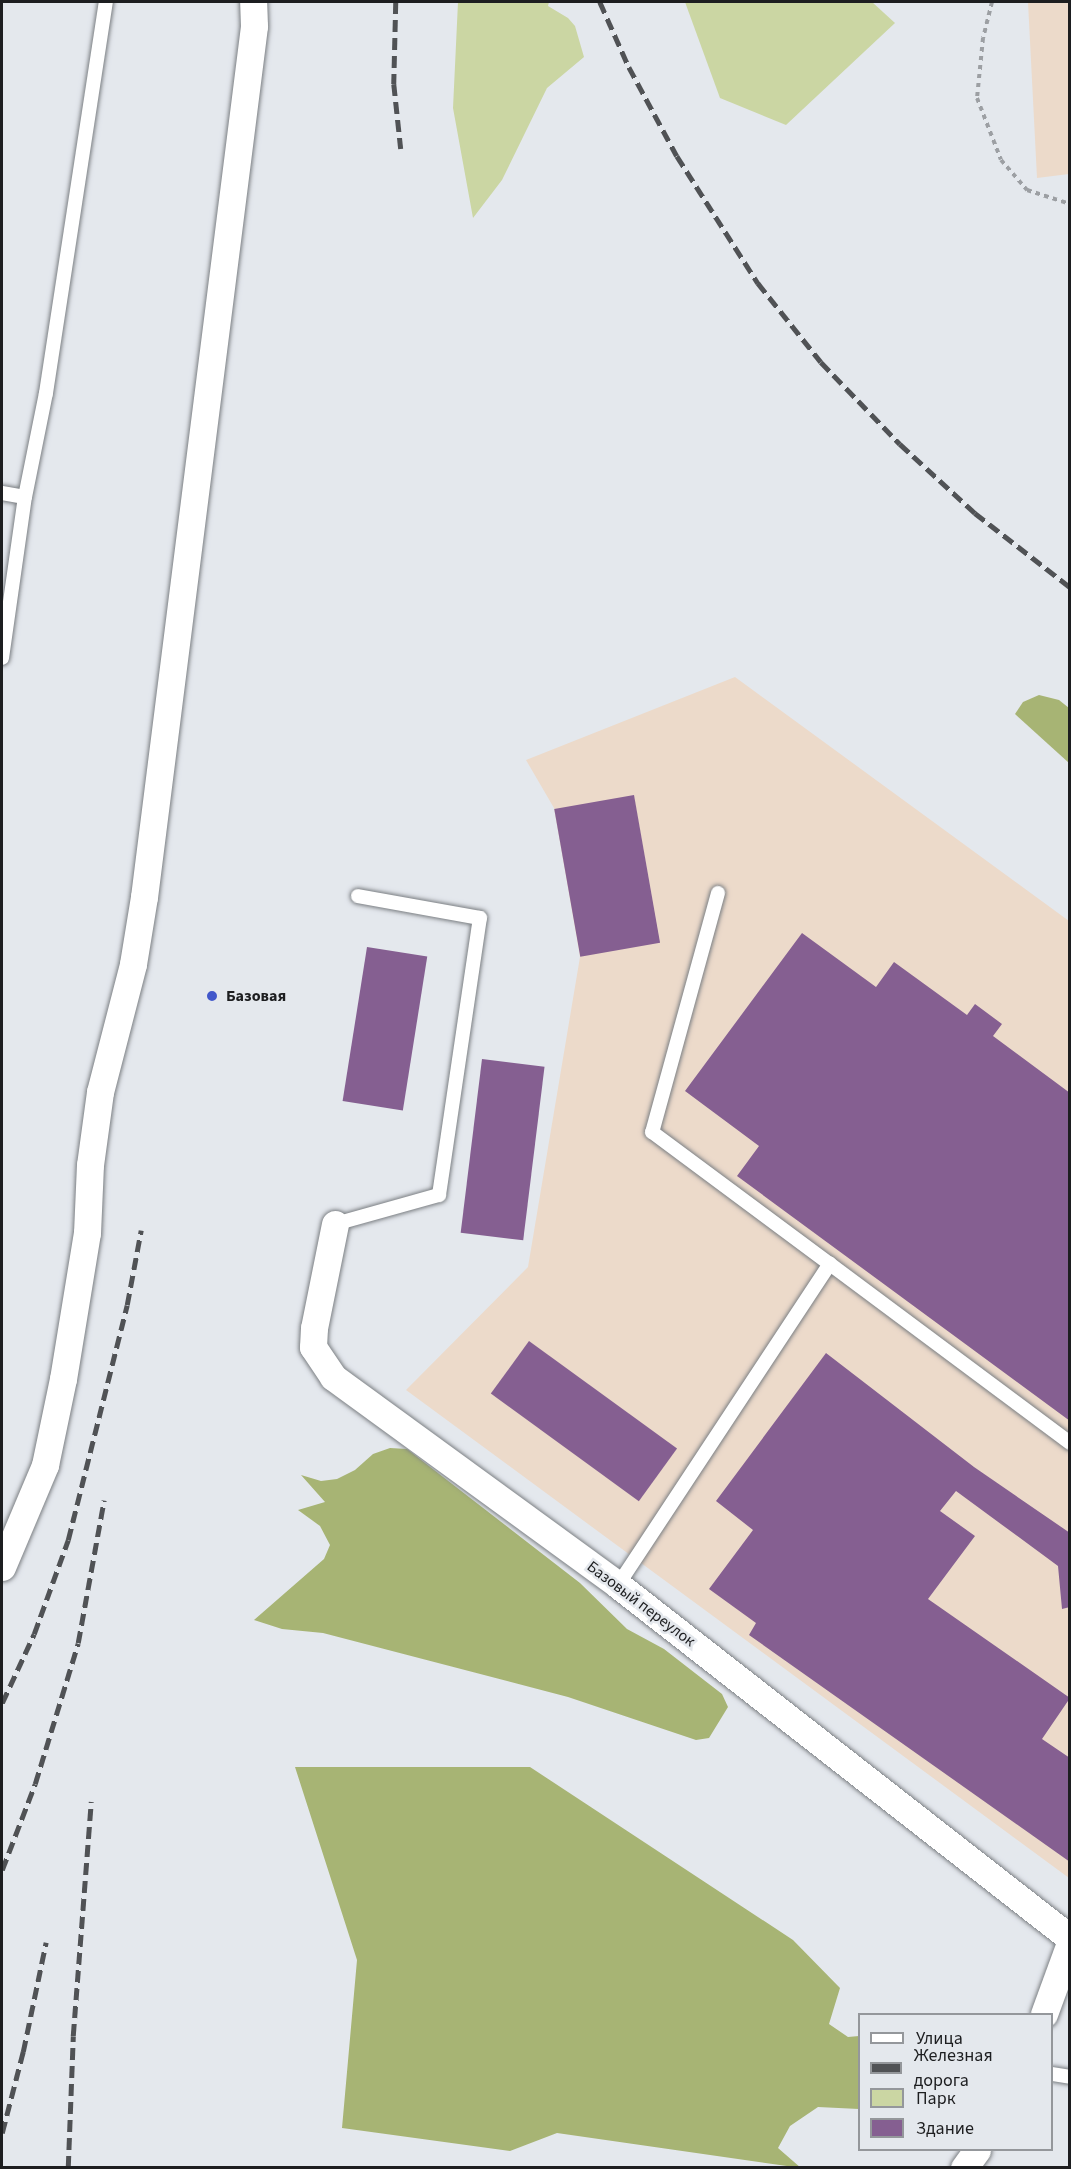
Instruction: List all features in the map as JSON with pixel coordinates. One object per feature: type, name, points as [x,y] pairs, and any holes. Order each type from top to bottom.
[{"type":"street","points":[[2,1567],[45,1465],[63,1379],[87,1233],[90,1165],[100,1092],[133,964],[142,909],[254,26],[253,2]]},
{"type":"street","name":"Базовый переулок","points":[[334,1224],[314,1328],[313,1347],[333,1377],[618,1585],[1070,1938]]},
{"type":"street","points":[[1044,2013],[1070,1943]]},
{"type":"street","points":[[964,2168],[977,2151]]},
{"type":"lane","points":[[2,657],[25,497],[46,393],[106,2]]},
{"type":"lane","points":[[2,493],[25,497]]},
{"type":"lane","points":[[718,893],[652,1132],[1070,1443]]},
{"type":"lane","points":[[334,1224],[439,1196],[480,918],[358,896]]},
{"type":"lane","points":[[618,1585],[830,1264]]},
{"type":"lane","points":[[1053,2074],[1070,2077]]},
{"type":"path","points":[[992,2],[983,38],[977,98],[1001,160],[1027,190],[1070,204]]},
{"type":"shaded area","points":[[1028,2],[1069,2],[1069,174],[1037,178]]},
{"type":"shaded area","points":[[735,677],[1069,921],[1069,1878],[406,1390],[528,1267],[580,957],[554,808],[526,760]]},
{"type":"green space","points":[[458,2],[549,2],[548,6],[568,18],[575,26],[584,57],[547,88],[502,180],[473,218],[453,108]]},
{"type":"green space","points":[[685,2],[872,2],[895,23],[786,125],[720,98]]},
{"type":"green space","points":[[1039,695],[1059,700],[1069,708],[1069,763],[1015,714],[1023,702]]},
{"type":"green space","points":[[390,1448],[407,1449],[580,1583],[627,1629],[664,1649],[722,1694],[728,1707],[709,1738],[696,1740],[568,1697],[323,1633],[282,1629],[254,1620],[324,1559],[330,1545],[320,1526],[298,1510],[325,1502],[301,1475],[321,1481],[337,1479],[355,1470],[373,1454]]},
{"type":"green space","points":[[295,1767],[530,1767],[793,1940],[840,1988],[829,2024],[848,2037],[858,2036],[858,2109],[818,2107],[790,2126],[778,2148],[801,2168],[557,2133],[510,2151],[342,2128],[357,1960]]},
{"type":"building","points":[[634,795],[660,943],[580,957],[554,809]]},
{"type":"building","points":[[802,933],[876,987],[894,962],[967,1015],[975,1004],[1002,1024],[993,1036],[1070,1093],[1070,1421],[737,1176],[759,1146],[685,1091]]},
{"type":"building","points":[[367,947],[427,957],[403,1111],[343,1101]]},
{"type":"building","points":[[482,1059],[545,1067],[523,1240],[461,1233]]},
{"type":"building","points":[[529,1341],[677,1449],[639,1501],[491,1394]]},
{"type":"building","points":[[826,1353],[974,1467],[1070,1533],[1070,1607],[1062,1609],[1058,1566],[956,1491],[940,1511],[975,1536],[928,1599],[1070,1698],[1042,1739],[1070,1758],[1070,1862],[749,1635],[756,1623],[709,1589],[753,1530],[716,1501]]},
{"type":"railway","points":[[396,2],[394,84],[401,149]]},
{"type":"railway","points":[[600,2],[629,67],[677,156],[758,283],[821,362],[900,444],[975,513],[1070,587]]},
{"type":"railway","points":[[2,1703],[34,1634],[68,1540],[127,1305],[141,1230]]},
{"type":"railway","points":[[2,1870],[35,1784],[78,1643],[104,1500]]},
{"type":"railway","points":[[68,2168],[73,2036],[91,1802]]},
{"type":"railway","points":[[2,2133],[23,2052],[46,1942]]},
{"type":"place","name":"Базовая","points":[[212,996]]}]
